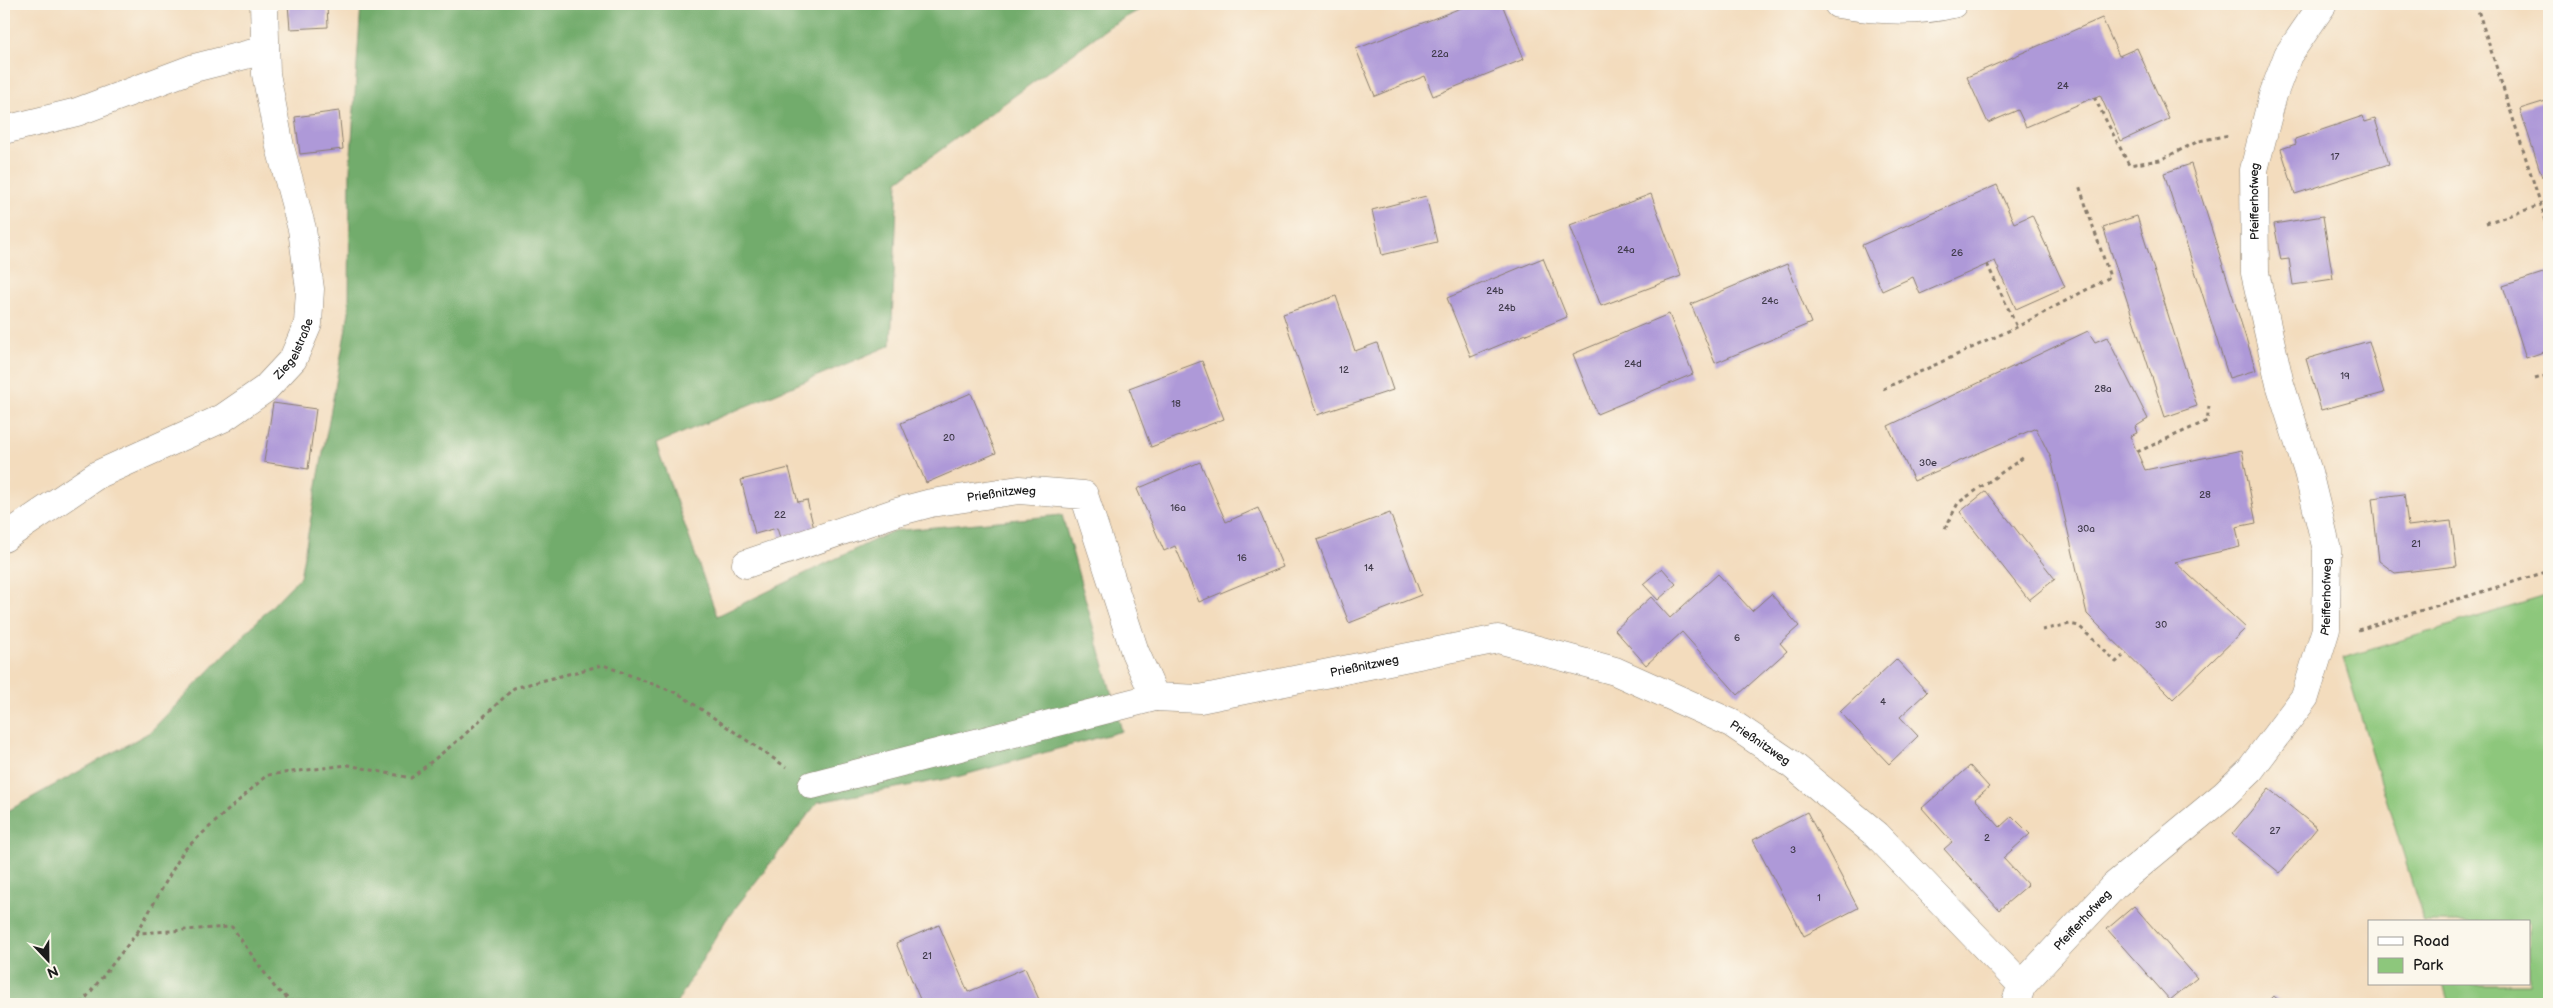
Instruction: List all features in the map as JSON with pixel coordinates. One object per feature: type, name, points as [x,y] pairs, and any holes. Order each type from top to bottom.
[{"type":"street","name":"Ziegelstraße","points":[[4,538],[97,476],[223,418],[264,390],[293,358],[308,324],[310,289],[302,228],[280,147],[270,93],[265,50],[264,4]]},
{"type":"street","points":[[1838,4],[1863,8],[1935,8],[1953,4]]},
{"type":"street","name":"Pfeifferhofweg","points":[[2018,995],[2114,886],[2224,795],[2250,770],[2305,697],[2326,629],[2327,550],[2308,472],[2280,384],[2255,273],[2254,170],[2273,95],[2288,56],[2323,4]]},
{"type":"street","points":[[4,130],[77,112],[194,68],[265,50]]},
{"type":"street","name":"Prießnitzweg","points":[[746,564],[931,502],[1019,490],[1084,495],[1135,652],[1155,697],[1200,698],[1498,639],[1615,671],[1731,723],[1790,763],[1877,835],[2018,995]]},
{"type":"street","points":[[812,785],[1155,697]]},
{"type":"path","points":[[2476,4],[2549,230]]},
{"type":"path","points":[[2094,97],[2129,166],[2160,160],[2199,141],[2235,134],[2262,135]]},
{"type":"path","points":[[1883,389],[2017,327],[2110,277],[2079,185]]},
{"type":"path","points":[[2486,222],[2541,205]]},
{"type":"path","points":[[1987,264],[2017,327]]},
{"type":"path","points":[[2535,379],[2549,375]]},
{"type":"path","points":[[2137,452],[2207,422],[2209,406]]},
{"type":"path","points":[[1944,530],[1958,503],[2024,457]]},
{"type":"path","points":[[2322,641],[2549,571]]},
{"type":"path","points":[[2042,630],[2070,624],[2079,626],[2116,662],[2122,656]]},
{"type":"path","points":[[80,1004],[137,933],[184,850],[267,775],[348,765],[411,778],[461,738],[514,688],[603,665],[679,694],[812,785]]},
{"type":"path","points":[[137,933],[232,927],[276,989],[295,1004]]},
{"type":"green space","points":[[361,4],[1150,4],[1110,26],[898,181],[891,345],[656,444],[717,616],[893,531],[1062,515],[1122,731],[957,777],[818,802],[726,920],[676,1004],[4,1004],[4,813],[150,732],[300,577],[349,312],[350,170]]},
{"type":"green space","points":[[2549,595],[2549,1004],[2449,1004],[2444,986],[2530,986],[2530,920],[2423,920],[2343,658]]},
{"type":"building","points":[[288,4],[327,4],[328,27],[290,29]]},
{"type":"building","points":[[1471,4],[1502,4],[1524,59],[1433,96],[1425,76],[1375,96],[1356,49]]},
{"type":"building","points":[[2102,18],[2119,56],[2137,48],[2169,119],[2121,141],[2100,95],[2026,127],[2018,110],[1988,123],[1967,77]]},
{"type":"building","points":[[2549,100],[2549,174],[2542,177],[2520,109]]},
{"type":"building","points":[[339,111],[343,149],[300,154],[295,117]]},
{"type":"building","points":[[2363,116],[2365,122],[2375,119],[2389,164],[2295,194],[2281,149],[2296,144],[2295,139]]},
{"type":"building","points":[[2191,164],[2256,370],[2229,378],[2164,173]]},
{"type":"building","points":[[1997,185],[2014,223],[2032,215],[2065,287],[2016,309],[1995,261],[1920,294],[1913,277],[1882,291],[1862,245]]},
{"type":"building","points":[[1651,194],[1681,276],[1601,306],[1570,225]]},
{"type":"building","points":[[1426,196],[1437,242],[1382,255],[1372,210]]},
{"type":"building","points":[[2137,216],[2197,406],[2165,417],[2103,227]]},
{"type":"building","points":[[2323,216],[2333,279],[2293,285],[2289,259],[2281,260],[2274,224]]},
{"type":"building","points":[[1543,258],[1567,317],[1471,357],[1447,298]]},
{"type":"building","points":[[1787,264],[1811,323],[1715,363],[1691,304]]},
{"type":"building","points":[[2549,271],[2549,350],[2526,358],[2503,286]]},
{"type":"building","points":[[1336,296],[1355,351],[1377,343],[1393,390],[1317,415],[1283,314]]},
{"type":"building","points":[[1669,314],[1693,374],[1597,414],[1573,354]]},
{"type":"building","points":[[2088,331],[2095,342],[2107,337],[2148,419],[2135,427],[2137,433],[2130,436],[2145,470],[2242,450],[2256,523],[2236,527],[2240,547],[2175,562],[2246,628],[2173,699],[2087,614],[2051,458],[2036,428],[1914,481],[1888,426]]},
{"type":"building","points":[[2369,341],[2384,393],[2321,410],[2306,359]]},
{"type":"building","points":[[1202,361],[1224,419],[1151,447],[1129,388]]},
{"type":"building","points":[[971,393],[996,453],[926,483],[901,423]]},
{"type":"building","points":[[273,403],[316,409],[308,469],[264,462]]},
{"type":"building","points":[[1200,462],[1226,522],[1258,508],[1283,567],[1199,602],[1175,546],[1164,551],[1137,489]]},
{"type":"building","points":[[789,468],[798,502],[807,500],[814,529],[780,538],[777,528],[755,534],[741,480]]},
{"type":"building","points":[[1986,491],[2055,579],[2029,600],[1960,512]]},
{"type":"building","points":[[2404,494],[2408,526],[2451,521],[2457,566],[2395,573],[2379,561],[2372,498]]},
{"type":"building","points":[[1390,513],[1421,595],[1349,623],[1317,540]]},
{"type":"building","points":[[1662,568],[1676,584],[1658,600],[1643,584]]},
{"type":"building","points":[[1718,574],[1752,611],[1771,594],[1799,626],[1780,643],[1787,651],[1738,695],[1682,632],[1646,665],[1615,630],[1651,597],[1670,618]]},
{"type":"building","points":[[1896,659],[1927,692],[1900,717],[1918,736],[1889,764],[1840,712]]},
{"type":"building","points":[[1970,766],[1989,787],[1975,799],[2000,827],[2012,816],[2030,834],[2003,858],[2028,885],[1999,910],[1944,849],[1952,842],[1922,808]]},
{"type":"building","points":[[2269,789],[2317,828],[2280,873],[2232,834]]},
{"type":"building","points":[[1807,812],[1858,908],[1804,936],[1753,840]]},
{"type":"building","points":[[2134,906],[2197,978],[2170,1000],[2107,929]]},
{"type":"building","points":[[939,925],[968,992],[1025,968],[1041,1004],[922,1004],[896,943]]},
{"type":"building","points":[[2274,996],[2283,1004],[2266,1004]]}]
